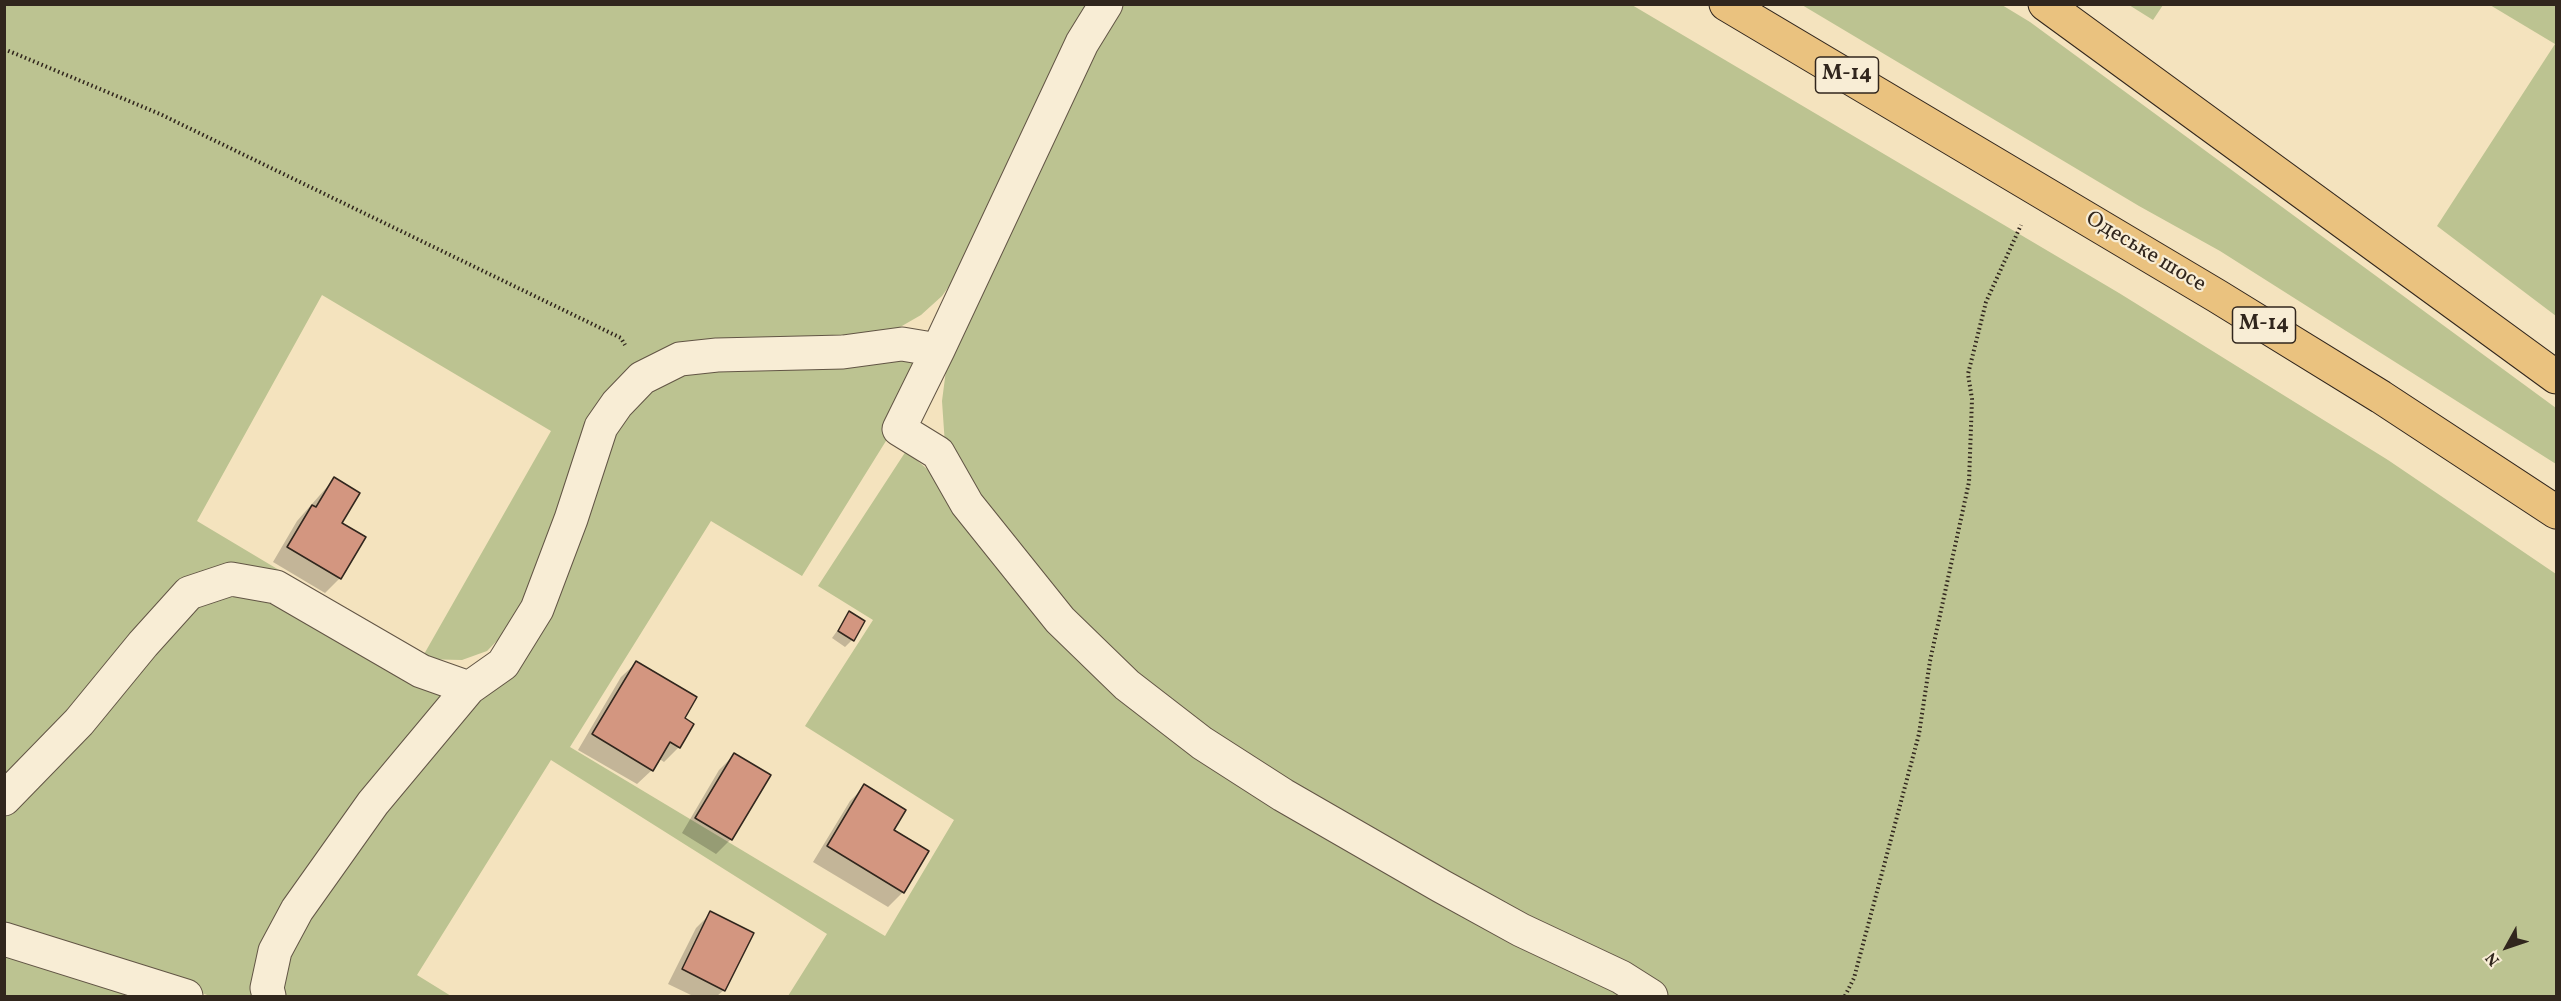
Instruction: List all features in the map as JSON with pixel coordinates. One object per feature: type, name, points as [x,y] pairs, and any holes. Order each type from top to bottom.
[{"type":"highway","name":"Одеське шосе","points":[[1726,4],[2040,190],[2381,397],[2556,512]]},
{"type":"highway","points":[[2045,4],[2556,377]]},
{"type":"lane","points":[[1106,4],[1082,43],[899,429],[938,453],[967,504],[1060,620],[1127,685],[1202,742],[1282,795],[1441,886],[1521,930],[1621,977],[1651,996]]},
{"type":"lane","points":[[269,996],[267,988],[274,951],[297,910],[373,803],[469,688],[503,664],[537,609],[571,519],[601,427],[616,404],[642,378],[680,359],[717,355],[843,352],[902,344],[938,350]]},
{"type":"lane","points":[[4,799],[79,722],[143,644],[189,593],[231,579],[276,587],[421,671],[469,688]]},
{"type":"lane","points":[[4,939],[186,996]]},
{"type":"path","points":[[4,49],[160,114],[621,338],[642,378]]},
{"type":"path","points":[[1845,996],[1854,978],[1919,734],[1930,661],[1969,482],[1972,399],[1968,374],[1986,302],[2016,233],[2040,190]]},
{"type":"green space","points":[[5,5],[1093,5],[1066,50],[1005,174],[963,267],[942,296],[921,315],[888,334],[833,340],[758,340],[685,346],[650,361],[618,385],[601,409],[579,455],[550,543],[518,619],[487,651],[462,660],[419,659],[259,574],[244,571],[226,572],[200,579],[174,594],[21,775],[5,789]],"holes":[[[322,295],[551,431],[423,656],[197,521]]]},
{"type":"green space","points":[[1119,5],[1632,5],[2119,293],[2388,460],[2556,574],[2556,996],[1663,996],[1180,720],[1029,571],[945,445],[942,401],[949,347]]},
{"type":"green space","points":[[1802,5],[2002,5],[2030,22],[2556,408],[2556,464],[2220,251],[2139,206]]},
{"type":"green space","points":[[2129,5],[2163,5],[2153,20]]},
{"type":"green space","points":[[2490,5],[2556,5],[2556,316],[2437,226],[2555,44]]},
{"type":"green space","points":[[925,352],[899,420],[802,576],[711,521],[570,747],[885,936],[954,820],[805,726],[873,620],[818,586],[906,451],[940,480],[1086,655],[1636,996],[788,996],[827,934],[551,760],[417,975],[451,996],[284,996],[280,986],[292,936],[331,877],[482,694],[618,417],[640,396],[693,369]]},
{"type":"green space","points":[[242,588],[453,690],[259,996],[210,996],[128,967],[5,930],[4,815],[180,619],[211,595]]},
{"type":"green space","points":[[4,948],[158,996],[5,996]]},
{"type":"building","points":[[334,477],[360,493],[342,523],[366,537],[341,579],[287,547],[312,505],[316,507]]},
{"type":"building","points":[[849,611],[865,621],[854,641],[838,631]]},
{"type":"building","points":[[636,661],[697,697],[685,718],[694,724],[680,748],[670,742],[653,771],[592,734]]},
{"type":"building","points":[[734,753],[771,775],[732,840],[695,818]]},
{"type":"building","points":[[864,784],[906,810],[894,830],[929,851],[904,893],[827,846]]},
{"type":"building","points":[[710,911],[754,933],[725,991],[682,969]]}]
